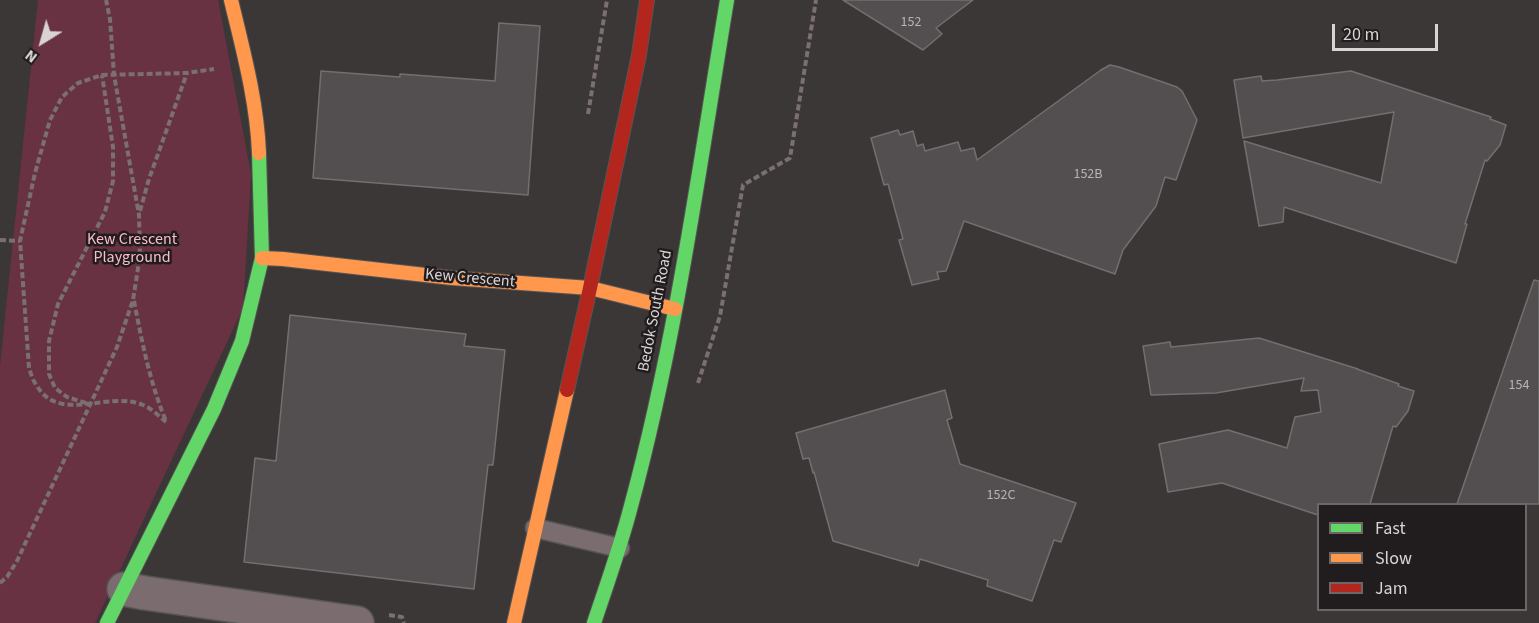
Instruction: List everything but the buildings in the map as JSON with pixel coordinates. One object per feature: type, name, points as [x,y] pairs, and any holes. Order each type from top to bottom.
[{"type":"main road","points":[[107,623],[214,409],[242,341],[262,258],[258,132],[247,65],[231,0]]},
{"type":"main road","points":[[514,623],[590,288],[639,55],[647,0]]},
{"type":"main road","name":"Bedok South Road","points":[[594,623],[620,548],[636,488],[675,309],[727,0]]},
{"type":"main road","name":"Kew Crescent","points":[[262,258],[452,278],[590,288],[675,309]]},
{"type":"street","points":[[124,589],[357,623]]},
{"type":"lane","points":[[535,528],[620,548]]},
{"type":"path","points":[[0,583],[7,577],[17,561],[117,347],[133,300],[140,256],[139,215],[114,75],[110,19],[106,0]]},
{"type":"path","points":[[720,316],[743,185],[790,158],[816,0]]},
{"type":"path","points":[[196,444],[143,405],[129,401],[110,400],[65,405],[44,396],[36,385],[29,368],[20,241],[34,173],[50,120],[62,97],[78,83],[102,75],[187,73],[247,65]]},
{"type":"path","points":[[139,215],[149,179],[187,73]]},
{"type":"path","points":[[90,404],[67,397],[55,388],[49,374],[49,341],[58,304],[105,212],[113,181],[113,147],[102,75]]},
{"type":"path","points":[[0,240],[20,241]]},
{"type":"path","points":[[133,300],[156,398],[166,422]]},
{"type":"green space","name":"Kew Crescent Playground","points":[[38,0],[218,0],[251,174],[243,308],[95,623],[0,623],[0,366]]},
{"type":"traffic: fast","points":[[594,623],[627,521],[661,381],[674,318],[727,0]]},
{"type":"traffic: fast","points":[[107,623],[214,409],[242,341],[262,258],[259,153]]},
{"type":"traffic: slow","points":[[231,0],[252,95],[259,153]]},
{"type":"traffic: slow","points":[[262,258],[452,278],[590,288],[675,309]]},
{"type":"traffic: slow","points":[[514,623],[567,390]]},
{"type":"traffic: jam","points":[[567,390],[639,55],[647,0]]}]
